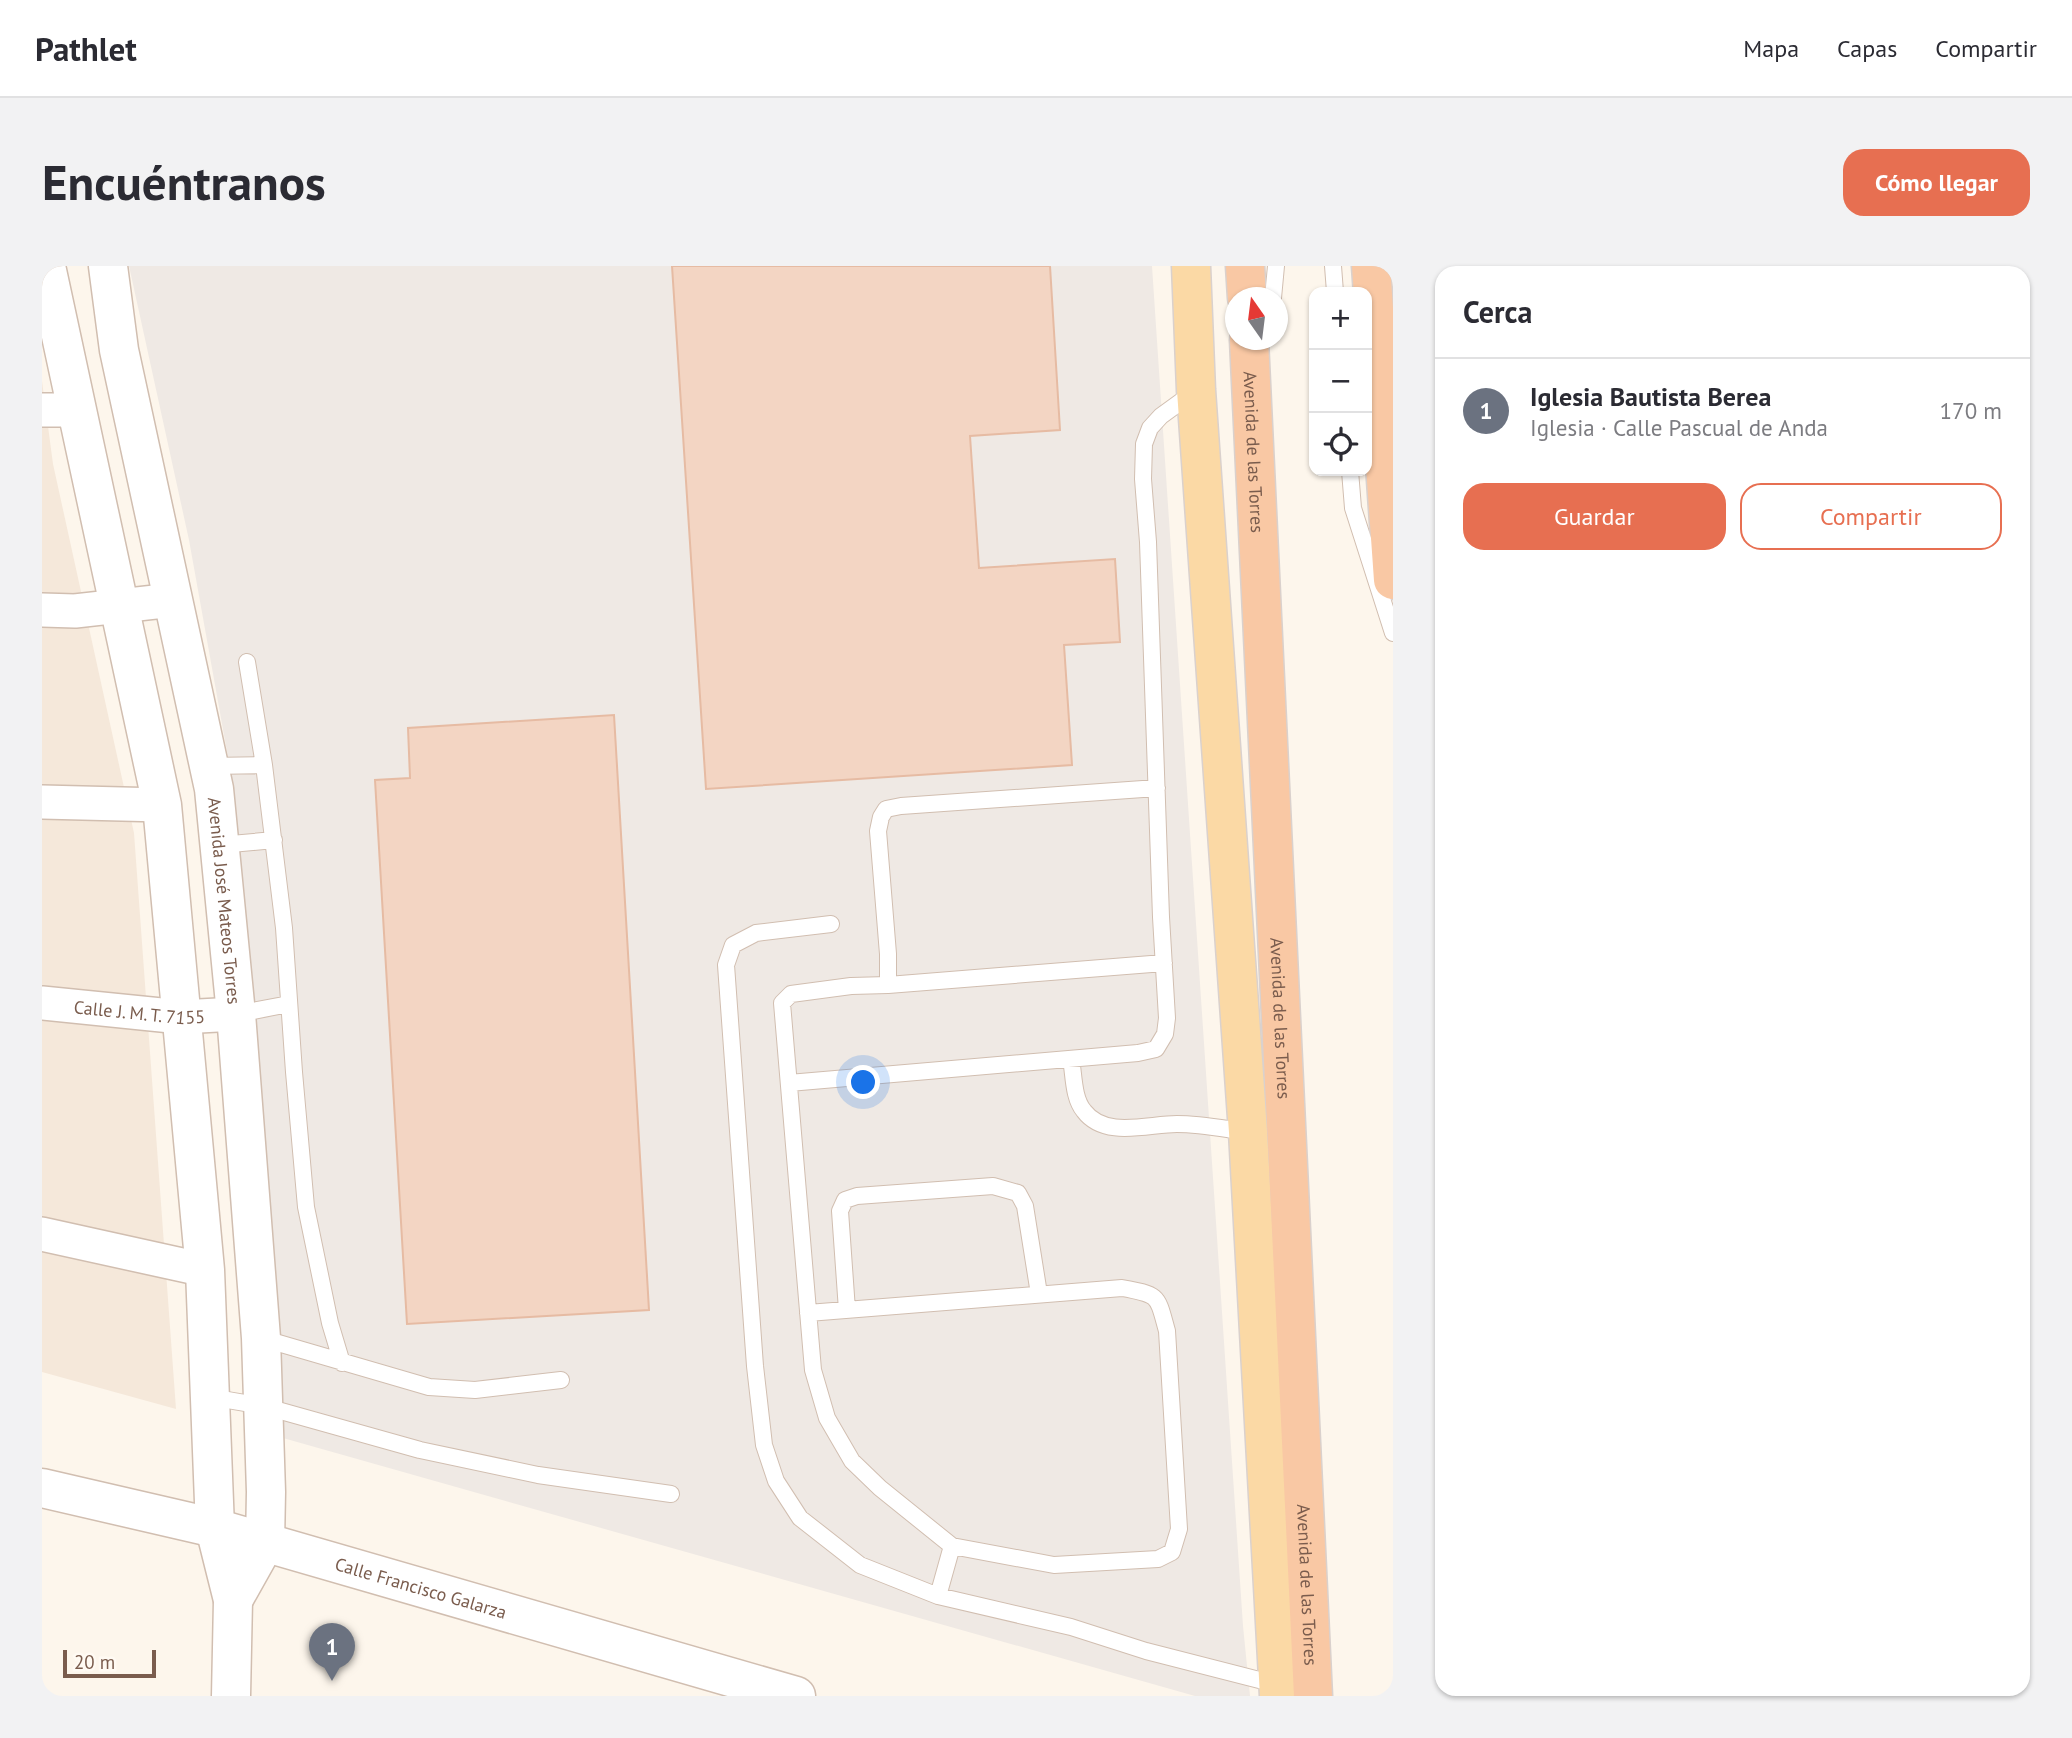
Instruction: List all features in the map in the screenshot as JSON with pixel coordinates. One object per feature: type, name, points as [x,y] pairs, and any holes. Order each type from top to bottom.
[{"type":"highway","points":[[1245,266],[1246,287]]},
{"type":"highway","points":[[1371,266],[1393,580]]},
{"type":"highway","name":"Avenida de las Torres","points":[[1257,353],[1255,477],[1295,1690]]},
{"type":"main road","points":[[1191,266],[1196,390],[1260,1335],[1295,1690]]},
{"type":"street","points":[[46,266],[60,410],[121,607],[162,805],[205,1270],[215,1528],[233,1600],[231,1696]]},
{"type":"street","name":"Avenida José Mateos Torres","points":[[108,266],[119,350],[214,789],[236,1014],[261,1338],[265,1543]]},
{"type":"street","points":[[42,610],[75,611],[173,600]]},
{"type":"street","points":[[42,802],[162,805]]},
{"type":"street","points":[[172,915],[226,912]]},
{"type":"street","name":"Calle J. M. T. 7155","points":[[42,1003],[181,1017],[236,1014]]},
{"type":"street","points":[[42,1234],[205,1270]]},
{"type":"street","name":"Calle Francisco Galarza","points":[[42,1488],[215,1528],[796,1696]]},
{"type":"street","points":[[233,1600],[265,1543]]},
{"type":"lane","points":[[1274,287],[1276,266]]},
{"type":"lane","points":[[1333,266],[1335,287]]},
{"type":"lane","points":[[789,1083],[1138,1053],[1156,1049],[1165,1034],[1167,1018],[1148,542],[1143,478],[1144,444],[1150,428],[1161,416],[1196,390]]},
{"type":"lane","points":[[1350,476],[1353,508],[1393,633]]},
{"type":"lane","points":[[247,662],[264,765],[284,928],[306,1207],[330,1323],[342,1363]]},
{"type":"lane","points":[[210,766],[264,765]]},
{"type":"lane","points":[[888,985],[878,831],[886,809],[1157,788]]},
{"type":"lane","points":[[220,845],[274,840]]},
{"type":"lane","points":[[831,924],[756,933],[733,945],[726,965],[755,1367],[764,1445],[776,1481],[800,1518],[860,1565],[938,1596],[1070,1627],[1146,1651],[1295,1690]]},
{"type":"lane","points":[[808,1313],[1122,1288],[1148,1293],[1159,1301],[1167,1331],[1179,1529],[1172,1552],[1158,1559],[1054,1565],[952,1546],[880,1489],[852,1461],[827,1418],[813,1370],[808,1313],[789,1083],[782,1003],[791,994],[850,986],[1164,963]]},
{"type":"lane","points":[[236,1014],[289,1004]]},
{"type":"lane","points":[[1072,1059],[1076,1094],[1083,1111],[1098,1123],[1115,1128],[1177,1124],[1248,1132]]},
{"type":"lane","points":[[847,1310],[840,1211],[845,1200],[857,1196],[993,1186],[1018,1193],[1025,1206],[1039,1294]]},
{"type":"lane","points":[[261,1338],[429,1387],[475,1390],[561,1380]]},
{"type":"lane","points":[[210,1397],[263,1406],[421,1450],[538,1475],[671,1494]]},
{"type":"lane","points":[[938,1596],[952,1546]]},
{"type":"shaded area","points":[[129,266],[1152,266],[1243,1626],[1250,1696],[1195,1696],[283,1438],[233,785],[189,540]]},
{"type":"shaded area","points":[[42,381],[53,464],[134,833],[176,1409],[42,1372]]},
{"type":"building","points":[[672,266],[1050,266],[1060,430],[970,436],[979,568],[1115,559],[1120,642],[1064,645],[1072,765],[706,789]]},
{"type":"building","points":[[614,715],[649,1310],[407,1324],[375,780],[410,778],[408,728]]},
{"type":"place","name":"Iglesia Bautista Berea","points":[[332,1681]]}]
